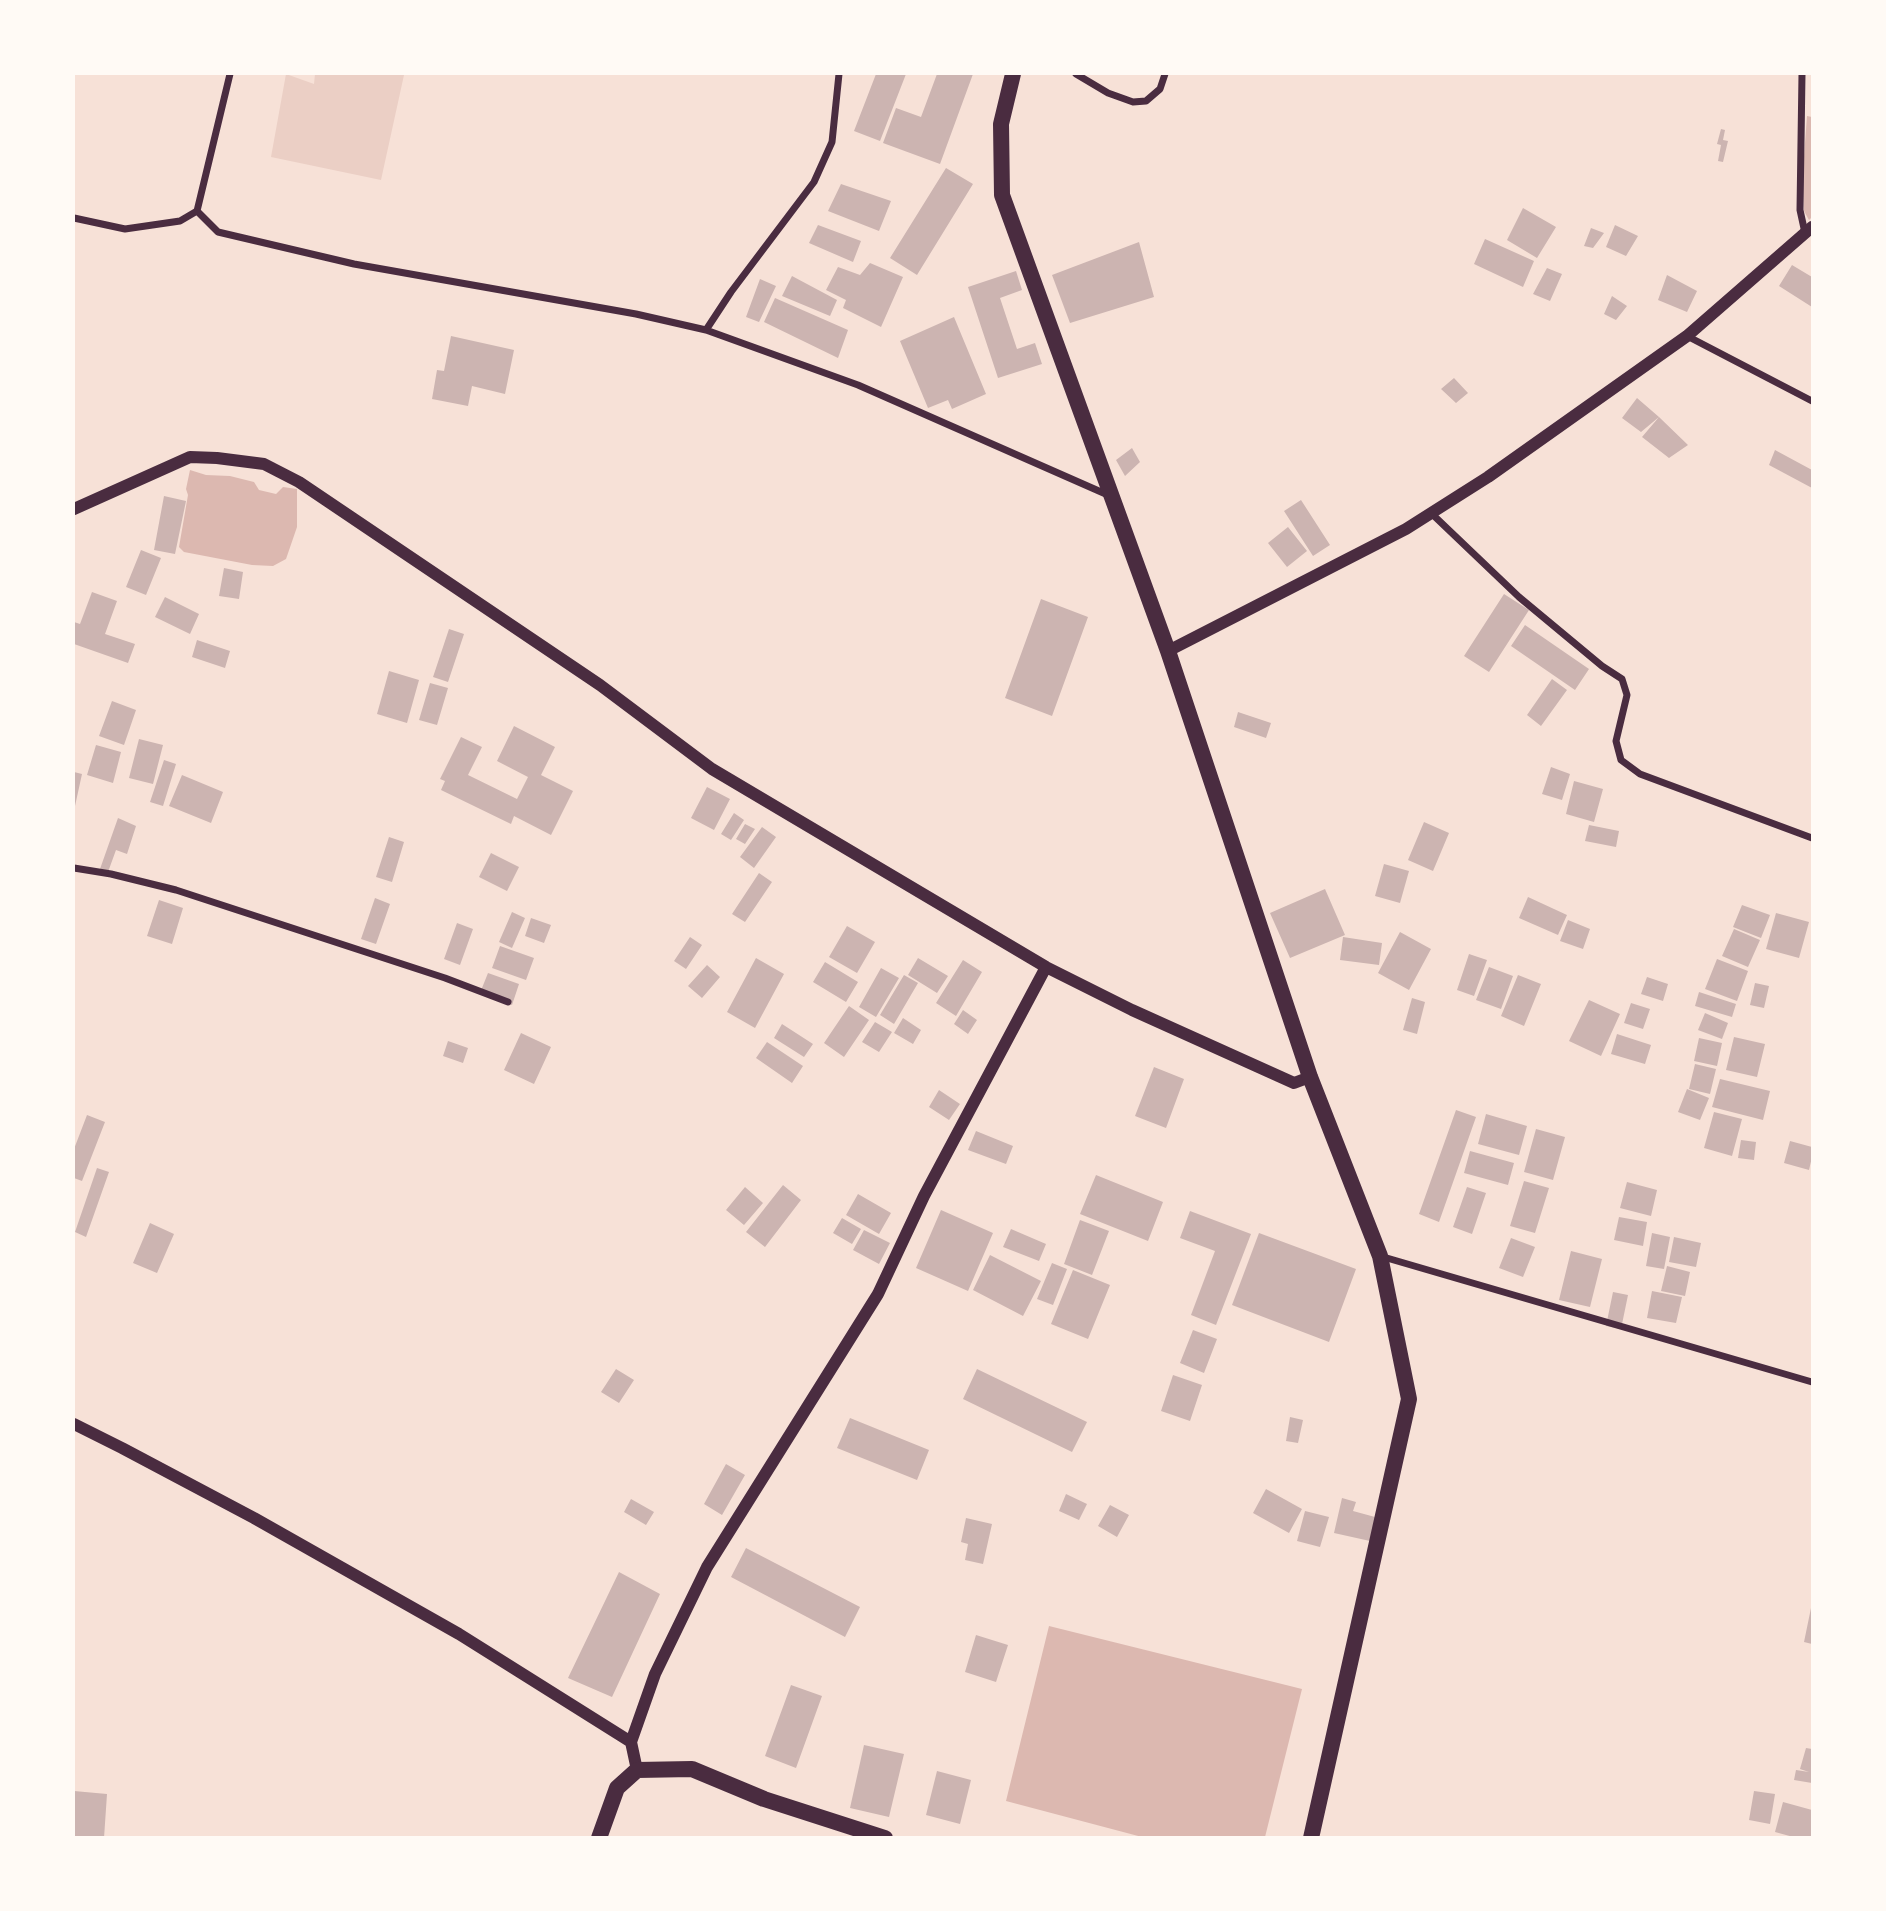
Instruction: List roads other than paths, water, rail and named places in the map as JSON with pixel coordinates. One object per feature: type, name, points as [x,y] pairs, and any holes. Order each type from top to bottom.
[{"type":"highway","points":[[1013,74],[1000,124],[1002,195],[1168,651],[1310,1077],[1380,1256],[1409,1399],[1311,1838]]},
{"type":"highway","points":[[599,1838],[617,1788],[637,1770],[692,1769],[764,1799],[885,1838]]},
{"type":"street","points":[[74,218],[125,229],[180,221],[197,211],[230,74]]},
{"type":"street","points":[[706,330],[731,292],[814,183],[832,142],[839,74]]},
{"type":"street","points":[[1076,74],[1108,93],[1133,102],[1146,102],[1160,89],[1165,74]]},
{"type":"street","points":[[1168,651],[1406,529],[1499,469],[1687,336],[1809,230],[1800,210],[1802,74]]},
{"type":"street","points":[[197,211],[218,232],[340,261],[636,314],[706,330],[859,385],[1112,496]]},
{"type":"street","points":[[1687,336],[1812,401]]},
{"type":"street","points":[[74,509],[190,457],[264,464],[299,482],[600,685],[712,769],[1046,967],[1132,1010],[1294,1083],[1310,1077]]},
{"type":"street","points":[[1431,513],[1519,597],[1602,666],[1622,679],[1627,695],[1616,741],[1621,760],[1640,774],[1812,838]]},
{"type":"street","points":[[74,868],[176,890],[509,1002]]},
{"type":"street","points":[[637,1770],[631,1742],[654,1674],[707,1567],[878,1294],[924,1196],[1046,967]]},
{"type":"street","points":[[1380,1256],[1812,1382]]},
{"type":"street","points":[[74,1424],[242,1512],[447,1627],[631,1742]]}]
